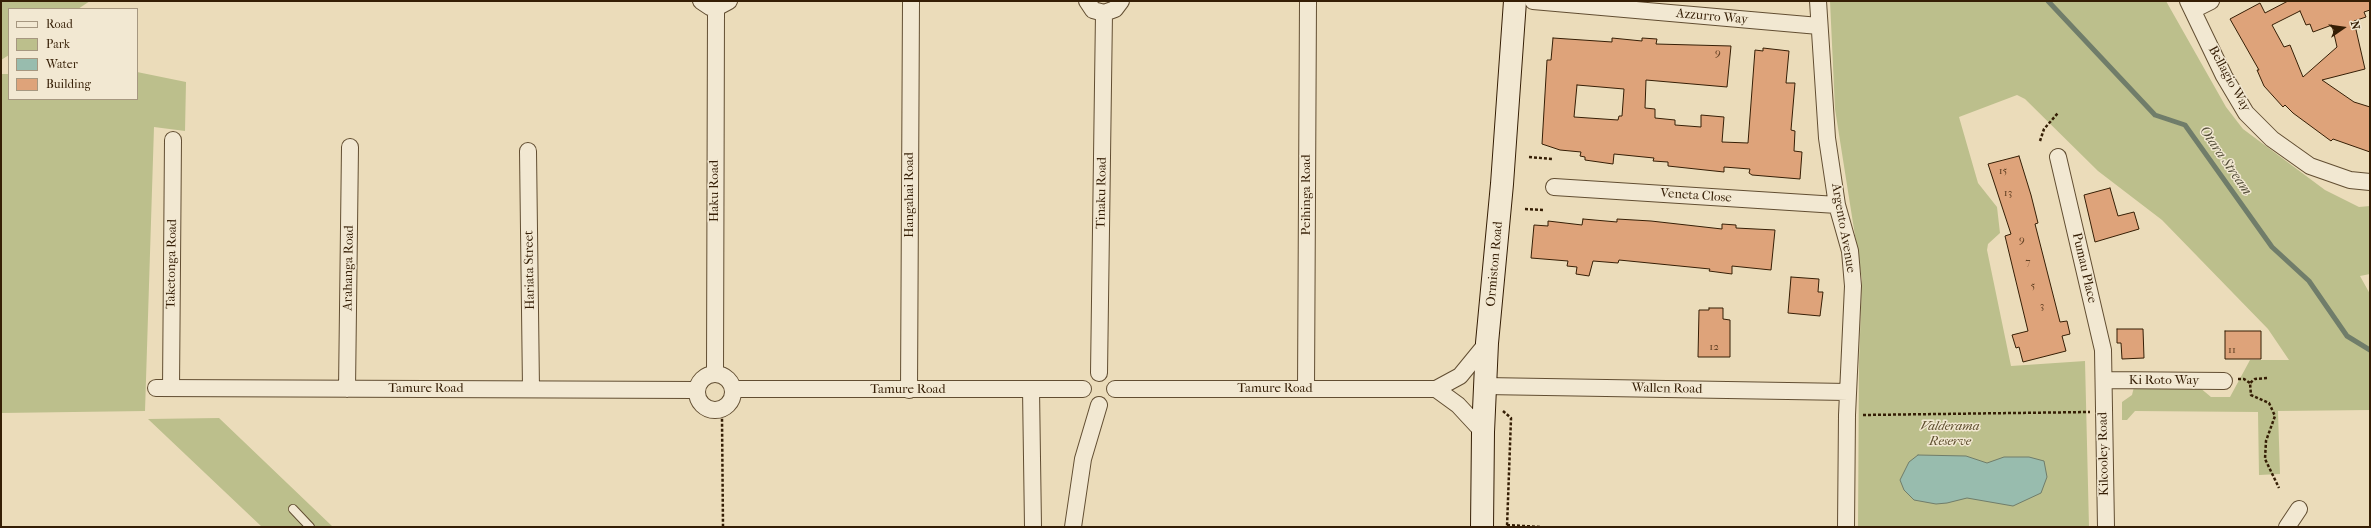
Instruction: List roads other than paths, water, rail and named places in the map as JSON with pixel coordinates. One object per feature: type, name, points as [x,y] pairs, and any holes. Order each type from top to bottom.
[{"type":"main road","name":"Ormiston Road","points":[[1482,527],[1483,432],[1487,344],[1502,184],[1515,1]]},
{"type":"street","points":[[701,1],[710,7],[722,4]]},
{"type":"street","name":"Hangahai Road","points":[[909,390],[912,1]]},
{"type":"street","points":[[1087,1],[1094,10],[1104,13],[1115,9],[1121,1]]},
{"type":"street","name":"Peihinga Road","points":[[1306,389],[1308,1]]},
{"type":"street","name":"Azzurro Way","points":[[1533,1],[1819,26]]},
{"type":"street","name":"Argento Avenue","points":[[1818,1],[1819,26],[1823,53],[1827,138],[1837,205],[1850,251],[1853,286],[1848,392],[1846,527]]},
{"type":"street","points":[[2191,6],[2211,1]]},
{"type":"street","name":"Haku Road","points":[[715,373],[722,4]]},
{"type":"street","name":"Bellagio Way","points":[[2191,6],[2224,76],[2246,113],[2272,140],[2310,166],[2350,180],[2370,182]]},
{"type":"street","name":"Tinaku Road","points":[[1099,373],[1104,13]]},
{"type":"street","name":"Taketonga Road","points":[[164,388],[173,140]]},
{"type":"street","name":"Arahanga Road","points":[[347,389],[350,147]]},
{"type":"street","name":"Hariata Street","points":[[528,151],[531,389]]},
{"type":"street","name":"Pumau Place","points":[[2058,157],[2103,350],[2104,380]]},
{"type":"street","name":"Veneta Close","points":[[1554,187],[1837,205]]},
{"type":"street","name":"Tamure Road","points":[[1115,389],[1436,389],[1460,376],[1487,344]]},
{"type":"street","points":[[715,373],[724,376],[733,389],[729,404],[720,409],[705,408],[698,400],[696,390],[702,378],[715,373]]},
{"type":"street","points":[[1099,373],[1112,379],[1115,389],[1108,402],[1099,405],[1086,398],[1083,389],[1086,380],[1099,373]]},
{"type":"street","name":"Ki Roto Way","points":[[2104,380],[2231,380]]},
{"type":"street","name":"Kilcooley Road","points":[[2104,380],[2106,527]]},
{"type":"street","name":"Wallen Road","points":[[1485,386],[1848,392]]},
{"type":"street","name":"Tamure Road","points":[[164,388],[696,390]]},
{"type":"street","name":"Tamure Road","points":[[733,389],[1083,389]]},
{"type":"street","points":[[1031,389],[1033,527]]},
{"type":"street","points":[[1436,389],[1458,405],[1483,432]]},
{"type":"street","points":[[1073,527],[1083,459],[1099,405]]},
{"type":"street","points":[[2287,527],[2299,509]]},
{"type":"lane","points":[[293,509],[310,527]]},
{"type":"water","points":[[1918,455],[1966,456],[1987,463],[2004,457],[2029,457],[2044,461],[2047,477],[2041,493],[2013,506],[1967,498],[1936,504],[1914,500],[1904,490],[1900,480],[1909,462]]},
{"type":"waterway","name":"Otara Stream","points":[[2048,1],[2155,115],[2185,125],[2272,247],[2309,281],[2347,336],[2370,350]]},
{"type":"park label","name":"Valderama Reserve","points":[[1950,434]]}]
